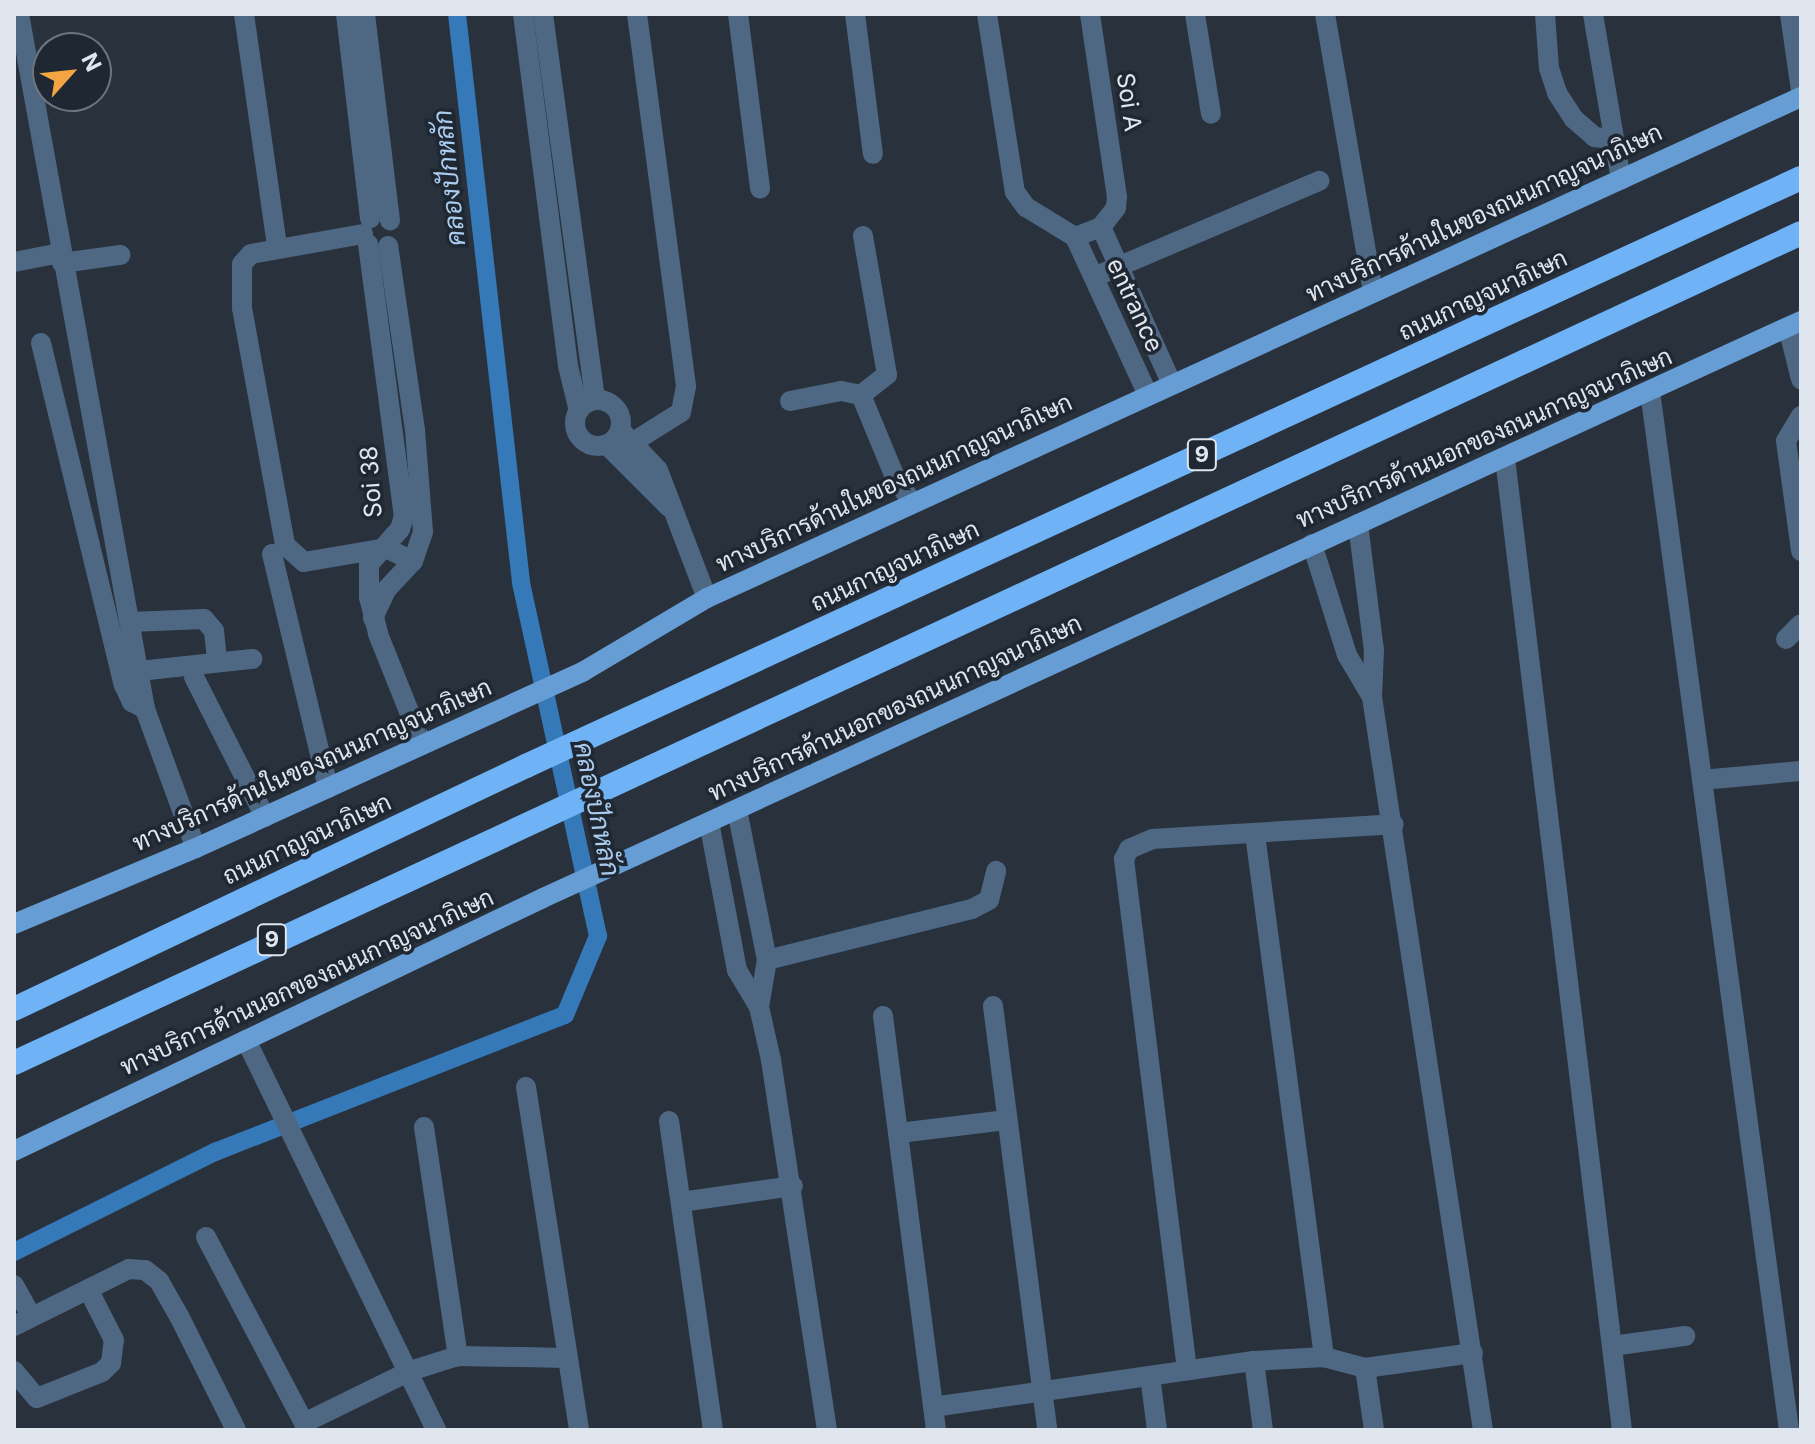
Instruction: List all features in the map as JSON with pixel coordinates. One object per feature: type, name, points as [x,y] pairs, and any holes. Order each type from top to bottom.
[{"type":"highway","name":"ถนนกาญจนาภิเษก","points":[[14,1009],[603,730],[1801,178]]},
{"type":"highway","name":"9","points":[[14,1063],[1801,233]]},
{"type":"main road","name":"ทางบริการด้านในของถนนกาญจนาภิเษก","points":[[14,924],[196,848],[584,671],[707,598],[1801,97]]},
{"type":"main road","name":"ทางบริการด้านนอกของถนนกาญจนาภิเษก","points":[[14,1151],[543,898],[1795,324]]},
{"type":"street","points":[[19,14],[145,709],[196,848]]},
{"type":"street","points":[[244,14],[277,246]]},
{"type":"street","points":[[346,14],[376,233]]},
{"type":"street","points":[[365,14],[376,233]]},
{"type":"street","points":[[523,14],[587,405],[575,427],[583,441],[621,438],[681,412],[686,386],[637,14]]},
{"type":"street","points":[[543,14],[562,247]]},
{"type":"street","points":[[738,14],[760,189]]},
{"type":"street","points":[[855,14],[873,154]]},
{"type":"street","points":[[987,14],[1015,192],[1026,207],[1075,237],[1101,227],[1172,384]]},
{"type":"street","name":"Soi A","points":[[1090,14],[1117,197],[1116,208],[1101,227]]},
{"type":"street","points":[[1195,14],[1211,114]]},
{"type":"street","points":[[1325,14],[1373,293]]},
{"type":"street","points":[[1545,14],[1549,68],[1557,93],[1584,128],[1595,137],[1612,139]]},
{"type":"street","points":[[1593,14],[1621,180]]},
{"type":"street","points":[[1790,14],[1801,90]]},
{"type":"street","points":[[1094,277],[1319,181]]},
{"type":"street","points":[[376,233],[277,246],[251,254],[242,264],[239,282],[285,545],[304,562],[386,548],[413,561]]},
{"type":"street","name":"Soi 38","points":[[376,233],[413,516],[369,564],[373,618],[422,744]]},
{"type":"street","points":[[790,401],[841,391],[861,395],[887,375],[863,236]]},
{"type":"street","name":"entrance","points":[[1075,237],[1148,395]]},
{"type":"street","points":[[14,262],[120,255]]},
{"type":"street","points":[[1795,324],[1801,379]]},
{"type":"street","points":[[41,343],[124,685],[137,707],[145,709]]},
{"type":"street","points":[[1650,391],[1789,1430]]},
{"type":"street","points":[[861,395],[895,477],[912,502]]},
{"type":"street","points":[[587,405],[612,405],[621,438],[669,507]]},
{"type":"street","points":[[1801,416],[1786,441],[1801,551]]},
{"type":"street","points":[[621,438],[658,470],[669,507],[707,598]]},
{"type":"street","points":[[1505,458],[1622,1430]]},
{"type":"street","points":[[373,618],[386,590],[413,561],[423,532],[413,516]]},
{"type":"street","points":[[1358,524],[1374,650],[1372,697],[1394,824],[1483,1430]]},
{"type":"street","points":[[1312,544],[1347,655],[1372,697]]},
{"type":"street","points":[[272,554],[328,788]]},
{"type":"street","points":[[130,622],[204,619],[214,631],[217,661]]},
{"type":"street","points":[[1786,639],[1801,624]]},
{"type":"street","points":[[139,671],[252,659]]},
{"type":"street","points":[[194,677],[265,817]]},
{"type":"street","points":[[1702,780],[1801,771]]},
{"type":"street","points":[[737,810],[767,960],[759,1007]]},
{"type":"street","points":[[709,822],[737,970],[759,1007],[793,1186],[827,1430]]},
{"type":"street","points":[[1187,1370],[1123,866],[1129,849],[1152,839],[1394,824]]},
{"type":"street","points":[[1255,834],[1324,1357]]},
{"type":"street","points":[[767,960],[972,909],[989,900],[996,871]]},
{"type":"street","points":[[729,928],[758,921]]},
{"type":"street","points":[[993,1006],[1047,1430]]},
{"type":"street","points":[[883,1016],[936,1430]]},
{"type":"street","points":[[246,1040],[410,1371],[436,1430]]},
{"type":"street","points":[[526,1087],[579,1430]]},
{"type":"street","points":[[899,1133],[1006,1120]]},
{"type":"street","points":[[669,1121],[713,1430]]},
{"type":"street","points":[[424,1127],[458,1356]]},
{"type":"street","points":[[681,1202],[793,1186]]},
{"type":"street","points":[[206,1237],[304,1423],[410,1371],[458,1356],[568,1358]]},
{"type":"street","points":[[15,1288],[22,1321],[129,1269],[152,1274],[236,1430]]},
{"type":"street","points":[[14,1371],[37,1398],[102,1372],[111,1363],[114,1340],[88,1289]]},
{"type":"street","points":[[1612,1346],[1685,1336]]},
{"type":"street","points":[[933,1407],[1254,1361],[1324,1357],[1365,1368],[1473,1353]]},
{"type":"street","points":[[1254,1361],[1263,1430]]},
{"type":"street","points":[[1365,1368],[1374,1430]]},
{"type":"street","points":[[1150,1376],[1157,1430]]},
{"type":"waterway","name":"คลองปักหลัก","points":[[14,1252],[215,1152],[565,1015],[598,936],[521,582],[457,14]]}]
